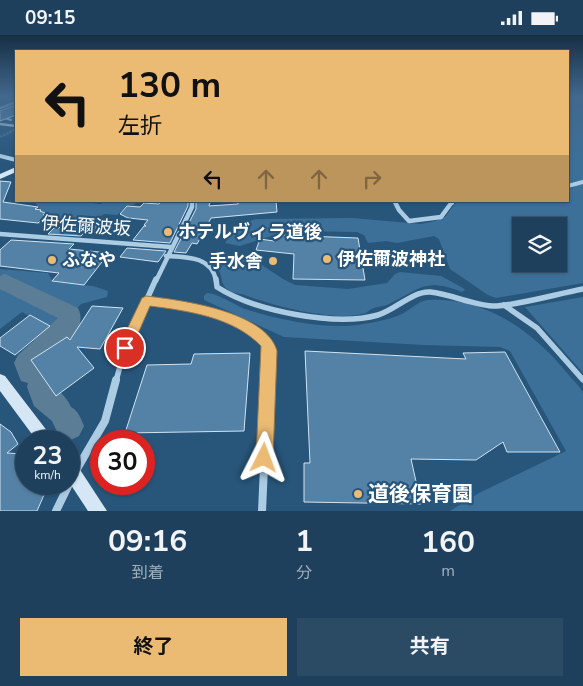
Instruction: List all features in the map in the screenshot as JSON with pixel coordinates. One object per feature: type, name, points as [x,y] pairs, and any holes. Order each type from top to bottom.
[{"type":"main road","points":[[0,177],[15,170]]},
{"type":"main road","points":[[0,380],[38,430]]},
{"type":"main road","points":[[80,484],[98,511]]},
{"type":"street","points":[[0,124],[15,125]]},
{"type":"street","points":[[0,156],[15,160]]},
{"type":"street","points":[[569,186],[583,182]]},
{"type":"street","points":[[80,458],[105,421],[123,354],[170,247],[192,207],[192,202]]},
{"type":"street","points":[[396,202],[399,210],[409,221],[441,217],[452,202]]},
{"type":"street","name":"伊佐爾波坂","points":[[0,233],[170,247]]},
{"type":"street","points":[[166,256],[192,258],[213,268],[216,274],[217,287],[232,297],[277,310],[350,319],[387,312],[418,294],[429,292],[442,293],[480,304],[504,305],[583,289]]},
{"type":"street","points":[[146,301],[190,306],[209,311],[250,328],[268,343],[270,351],[262,511]]},
{"type":"street","points":[[504,305],[513,309],[528,321],[583,380]]},
{"type":"street","points":[[56,511],[62,495]]},
{"type":"shaded area","points":[[569,118],[583,118],[583,283],[496,298],[488,295],[450,269],[439,239],[434,236],[397,243],[386,241],[368,243],[364,235],[357,232],[298,231],[274,235],[240,246],[225,243],[238,228],[256,219],[352,218],[421,224],[446,216],[456,202],[569,202],[569,189],[575,186],[569,183]]},
{"type":"shaded area","points":[[35,202],[101,204],[103,202],[137,202],[134,205],[127,205],[117,215],[105,214],[81,224],[57,221],[52,225],[37,224],[45,217]]},
{"type":"shaded area","points":[[212,257],[253,259],[295,285],[348,289],[387,283],[395,274],[400,272],[441,276],[465,290],[462,292],[439,286],[422,287],[387,305],[374,308],[366,313],[354,316],[323,315],[272,304],[229,291],[222,281],[218,269],[210,261]]},
{"type":"shaded area","points":[[0,269],[48,273],[53,282],[93,286],[108,291],[107,297],[81,304],[56,331],[22,312],[0,329]]},
{"type":"shaded area","points":[[207,293],[257,313],[295,322],[321,325],[346,326],[382,321],[402,314],[417,304],[428,300],[449,300],[469,304],[488,310],[506,319],[539,343],[578,385],[583,393],[583,511],[450,511],[479,493],[566,451],[510,351],[500,347],[423,345],[284,337],[204,300],[204,296]]},
{"type":"shaded area","points":[[583,297],[583,373],[525,307]]},
{"type":"building","points":[[0,181],[11,182],[3,202],[38,207],[35,209],[45,213],[43,215],[47,215],[38,223],[0,219]]},
{"type":"building","points":[[160,202],[188,202],[188,206],[170,243],[133,240],[146,226],[144,225],[148,220],[128,218],[120,214],[127,206],[140,207],[144,203],[159,204]]},
{"type":"building","points":[[196,202],[210,202],[209,206],[238,204],[238,202],[276,202],[277,212],[211,218],[197,244],[192,243],[186,253],[174,252],[196,209]]},
{"type":"building","points":[[91,221],[105,222],[97,231],[87,230],[81,236],[48,234],[54,228],[59,228],[62,225],[87,226]]},
{"type":"building","name":"伊佐爾波神社","points":[[278,235],[358,238],[365,280],[293,279],[294,254],[256,250],[260,239],[274,241]]},
{"type":"building","name":"ふなや","points":[[11,240],[74,244],[69,249],[109,253],[84,285],[52,281],[59,273],[0,266],[0,250]]},
{"type":"building","points":[[127,248],[166,251],[158,262],[120,257]]},
{"type":"building","points":[[92,306],[123,308],[100,349],[77,347],[94,368],[56,396],[31,360],[67,337],[70,340]]},
{"type":"building","points":[[30,315],[50,326],[15,355],[0,346],[0,338]]},
{"type":"building","points":[[305,351],[466,359],[463,353],[505,352],[560,452],[507,452],[503,442],[476,460],[411,459],[421,504],[304,502],[304,463],[310,463]]},
{"type":"building","points":[[250,353],[244,431],[155,432],[155,430],[126,430],[147,365],[191,364],[194,354]]},
{"type":"building","points":[[0,424],[11,432],[15,439],[15,446],[7,453],[15,453],[15,495],[44,495],[37,511],[0,511]]},
{"type":"waterway","points":[[6,118],[11,120]]},
{"type":"waterway","points":[[5,282],[70,314],[69,325],[27,363],[30,372]]},
{"type":"waterway","points":[[40,387],[44,396],[58,410]]},
{"type":"waterway","points":[[65,419],[69,426]]},
{"type":"tunnel","points":[[0,137],[15,130]]},
{"type":"place","name":"ホテルヴィラ道後","points":[[168,232]]},
{"type":"place","name":"伊佐爾波神社","points":[[327,259]]},
{"type":"place","name":"ふなや","points":[[52,260]]},
{"type":"place","name":"手水舎","points":[[273,261]]},
{"type":"place","name":"道後保育園","points":[[358,494]]},
{"type":"route","points":[[125,348],[146,301],[190,306],[209,311],[245,325],[255,331],[268,343],[270,351],[264,458]]}]
